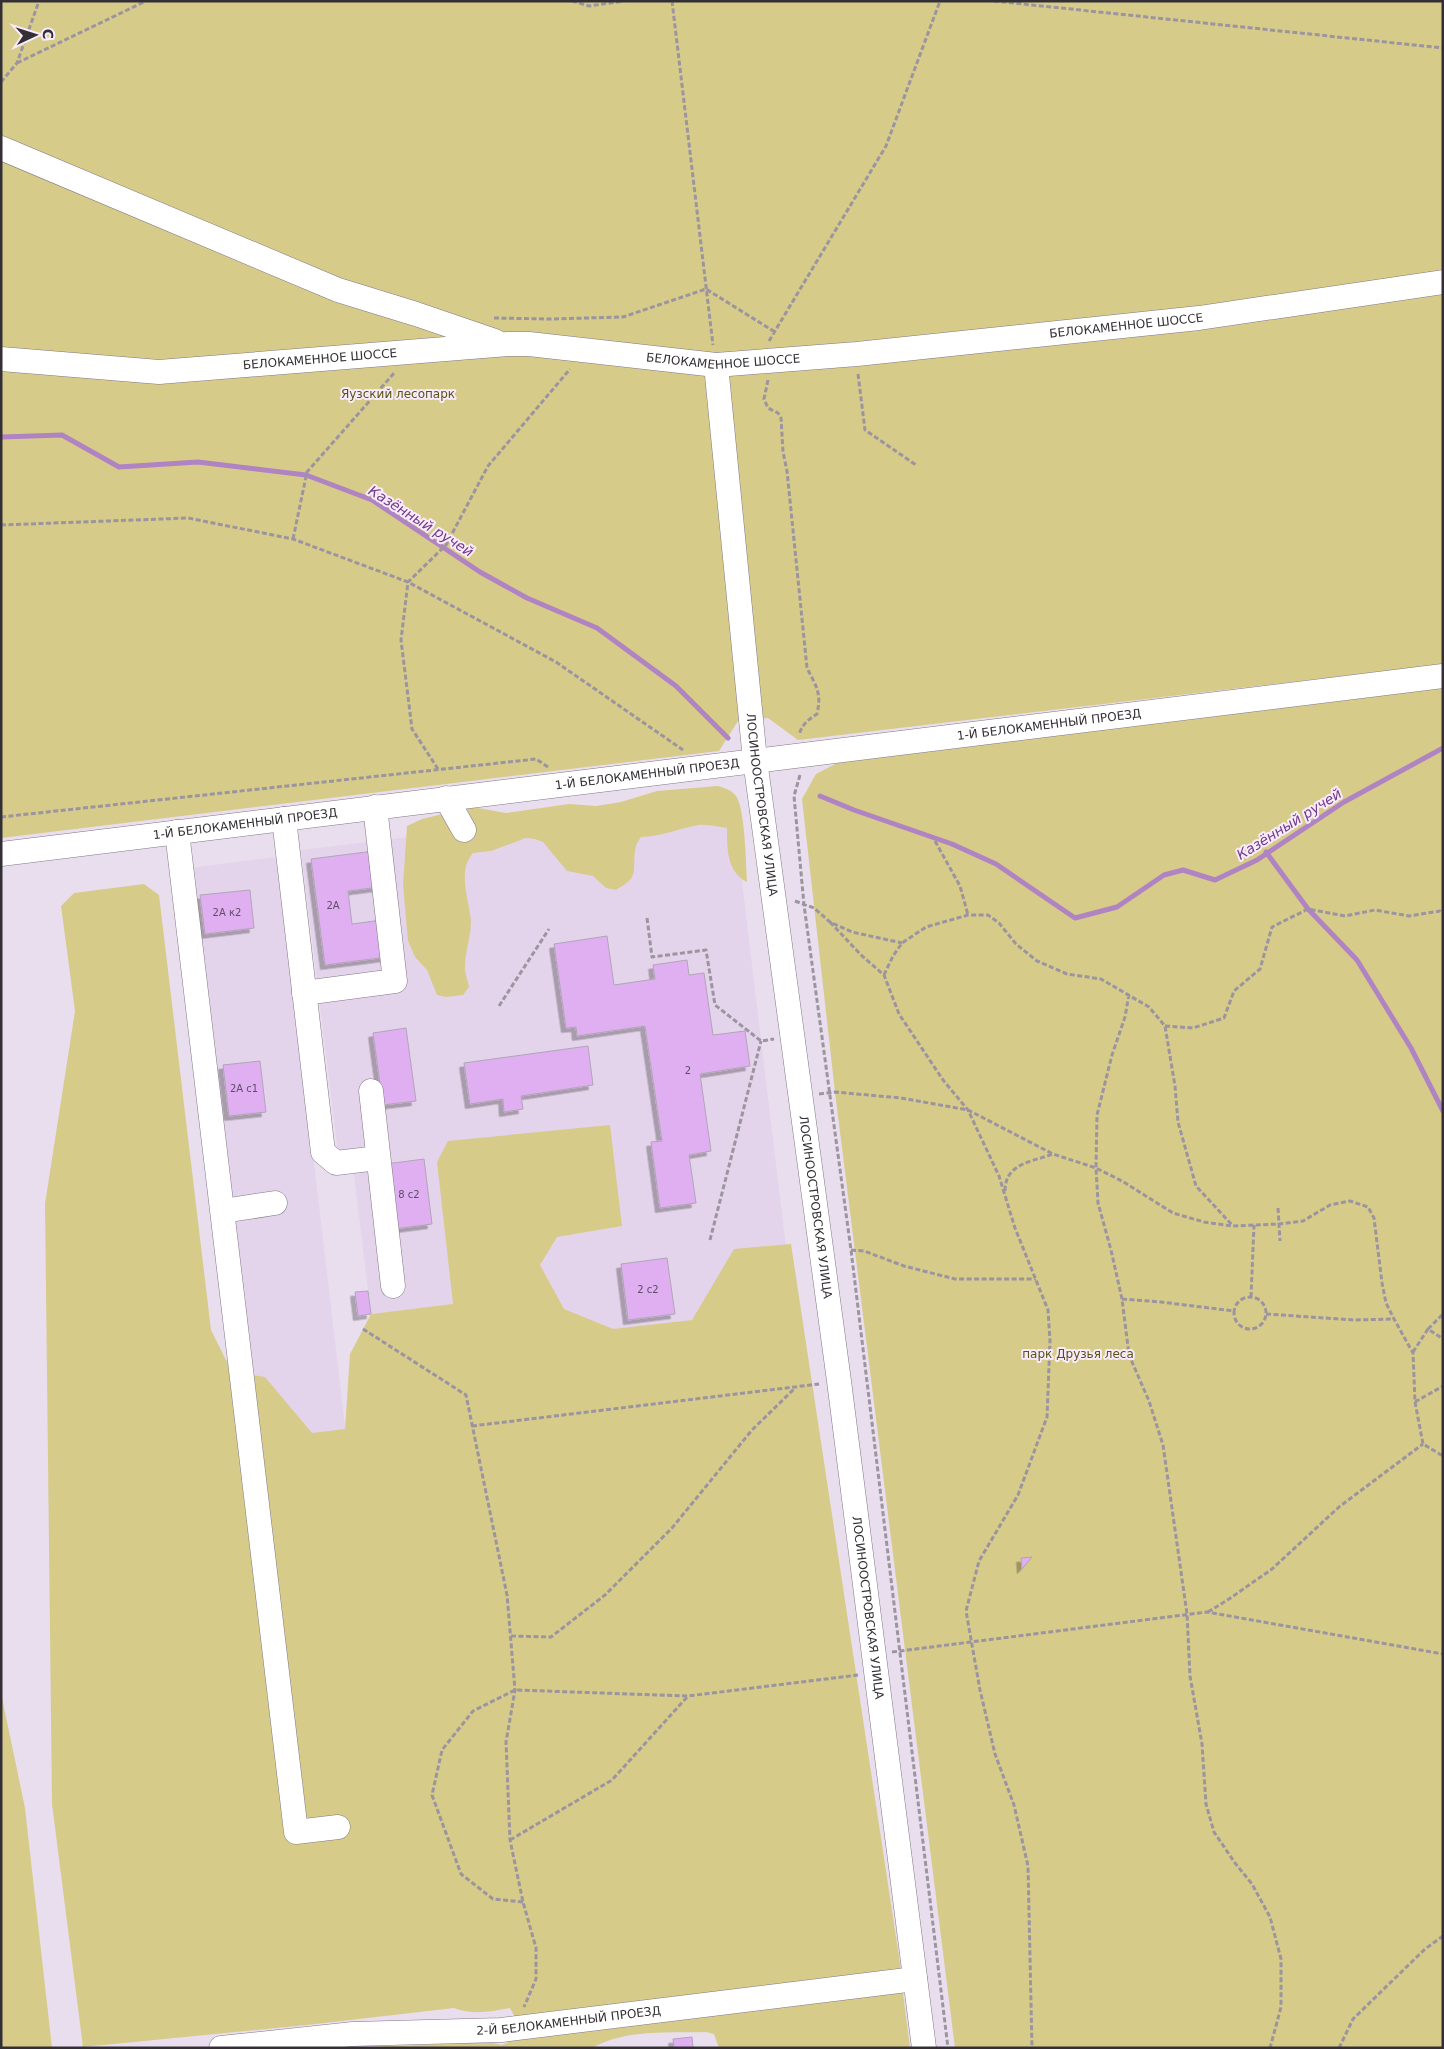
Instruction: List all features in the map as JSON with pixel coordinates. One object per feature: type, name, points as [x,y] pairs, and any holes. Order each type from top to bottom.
[{"type":"street","points":[[1,148],[338,290],[508,344]]},
{"type":"street","name":"БЕЛОКАМЕННОЕ ШОССЕ","points":[[1,359],[159,372],[508,344],[528,344],[716,365],[857,354],[1199,318],[1443,282]]},
{"type":"street","name":"ЛОСИНООСТРОВСКАЯ УЛИЦА","points":[[716,365],[756,760],[839,1381],[924,2048]]},
{"type":"street","name":"1-Й БЕЛОКАМЕННЫЙ ПРОЕЗД","points":[[1,854],[706,765],[1443,676]]},
{"type":"street","points":[[446,798],[464,830]]},
{"type":"street","points":[[304,993],[395,981],[374,807]]},
{"type":"street","points":[[284,819],[323,1152],[336,1162],[378,1158]]},
{"type":"street","points":[[177,832],[296,1832],[338,1827]]},
{"type":"street","points":[[371,1091],[393,1286]]},
{"type":"street","points":[[223,1211],[276,1203]]},
{"type":"street","name":"2-Й БЕЛОКАМЕННЫЙ ПРОЕЗД","points":[[221,2048],[353,2034],[502,2039],[526,2027],[915,1979]]},
{"type":"path","points":[[1,82],[17,63],[38,1]]},
{"type":"path","points":[[17,63],[146,1]]},
{"type":"path","points":[[572,1],[590,6],[624,1]]},
{"type":"path","points":[[672,1],[716,365]]},
{"type":"path","points":[[766,346],[886,146],[940,1]]},
{"type":"path","points":[[994,1],[1443,48]]},
{"type":"path","points":[[492,318],[623,317],[706,289]]},
{"type":"path","points":[[706,289],[775,332]]},
{"type":"path","points":[[438,769],[412,729],[401,640],[408,582],[446,545],[488,466],[584,351]]},
{"type":"path","points":[[857,354],[865,430],[916,465]]},
{"type":"path","points":[[293,539],[306,472],[398,368]]},
{"type":"path","points":[[768,377],[764,398],[768,408],[778,413],[781,418],[783,452],[787,471],[807,668],[818,690],[820,700],[817,714],[806,722],[798,740]]},
{"type":"path","points":[[1,525],[188,518],[293,539],[408,582],[556,662],[706,765]]},
{"type":"path","points":[[1,817],[536,759],[571,783]]},
{"type":"path","points":[[801,770],[794,796],[804,905],[851,1250],[948,2048]]},
{"type":"path","points":[[935,841],[960,886],[968,915]]},
{"type":"path","points":[[804,905],[814,908],[884,975],[899,1014],[943,1080],[968,1110],[999,1176],[1016,1228],[1048,1310],[1050,1341],[1047,1417],[1018,1495],[979,1561],[966,1611],[980,1690],[995,1754],[1014,1805],[1028,1866],[1032,2048]]},
{"type":"path","points":[[1165,1026],[1193,1028],[1224,1018],[1234,991],[1260,969],[1272,927],[1308,909],[1345,916],[1375,910],[1409,916],[1440,911],[1443,913]]},
{"type":"path","points":[[884,975],[902,942],[926,927],[968,915],[988,915],[999,922],[1016,944],[1037,960],[1067,974],[1101,979],[1149,1007],[1165,1026],[1175,1086],[1178,1122],[1196,1186],[1232,1226]]},
{"type":"path","points":[[647,918],[652,957],[706,950],[715,1005],[761,1041],[710,1240]]},
{"type":"path","points":[[830,922],[852,932],[902,942]]},
{"type":"path","points":[[499,1006],[549,929]]},
{"type":"path","points":[[1129,994],[1125,1017],[1112,1055],[1098,1115],[1096,1168],[1098,1203],[1112,1250],[1122,1300],[1129,1355],[1149,1401],[1162,1445],[1187,1614],[1190,1676],[1202,1744],[1206,1804],[1214,1832],[1252,1884],[1270,1917],[1281,1959],[1282,2007],[1270,2048]]},
{"type":"path","points":[[800,1098],[830,1092],[901,1098],[968,1110],[1053,1154],[1096,1168],[1122,1181],[1173,1213],[1204,1222],[1232,1226],[1279,1224],[1303,1221],[1330,1205],[1350,1201],[1368,1206],[1374,1218],[1386,1302],[1413,1353],[1415,1402],[1423,1444],[1443,1456]]},
{"type":"path","points":[[1005,1194],[1005,1183],[1009,1173],[1018,1167],[1053,1154]]},
{"type":"path","points":[[1278,1208],[1280,1241]]},
{"type":"path","points":[[1251,1297],[1254,1225]]},
{"type":"path","points":[[851,1250],[864,1251],[904,1266],[955,1279],[1036,1279]]},
{"type":"path","points":[[1251,1297],[1262,1302],[1266,1314],[1260,1325],[1248,1329],[1237,1323],[1234,1311],[1240,1300],[1251,1297]]},
{"type":"path","points":[[1122,1300],[1161,1302],[1234,1311]]},
{"type":"path","points":[[1266,1314],[1354,1320],[1394,1319]]},
{"type":"path","points":[[1413,1353],[1428,1328],[1443,1314]]},
{"type":"path","points":[[1428,1328],[1443,1339]]},
{"type":"path","points":[[363,1329],[466,1395],[507,1595],[511,1636],[515,1690],[506,1742],[510,1840],[523,1902],[536,1948],[536,1979],[523,2011],[526,2027]]},
{"type":"path","points":[[472,1426],[795,1388],[839,1381]]},
{"type":"path","points":[[1415,1402],[1429,1396],[1443,1386]]},
{"type":"path","points":[[511,1636],[551,1636],[605,1595],[672,1528],[752,1430],[795,1388]]},
{"type":"path","points":[[1207,1612],[1272,1569],[1339,1507],[1423,1444]]},
{"type":"path","points":[[905,1651],[1207,1612],[1443,1654]]},
{"type":"path","points":[[523,1902],[492,1899],[460,1874],[432,1795],[442,1750],[473,1711],[515,1690],[688,1696],[856,1675]]},
{"type":"path","points":[[510,1840],[612,1780],[688,1696]]},
{"type":"path","points":[[1339,2048],[1353,2020],[1425,1949],[1443,1936]]},
{"type":"shaded area","points":[[732,798],[795,1322],[454,1364],[447,1305],[371,1314],[351,1151],[338,1153],[301,850]]},
{"type":"shaded area","points":[[276,857],[298,1026],[401,1902],[227,1326],[169,868],[182,869]]},
{"type":"green space","name":"Яузский лесопарк","points":[[1,1],[1443,1],[1443,664],[798,740],[768,718],[738,721],[719,751],[1,838]]},
{"type":"green space","name":"парк Друзья леса","points":[[1443,688],[1443,2048],[955,2048],[835,1092],[802,799],[816,774],[837,763]]},
{"type":"green space","points":[[718,786],[732,792],[739,802],[747,882],[740,878],[732,866],[728,852],[727,828],[709,825],[699,825],[656,836],[641,837],[635,848],[633,876],[616,890],[606,888],[593,876],[567,871],[543,842],[535,839],[526,838],[491,851],[473,853],[468,860],[465,877],[471,921],[465,968],[469,987],[463,995],[446,997],[437,995],[427,970],[415,957],[408,941],[403,885],[407,826],[422,819],[472,807],[506,813],[569,804],[596,806],[621,802],[657,791]]},
{"type":"green space","points":[[144,884],[159,895],[211,1330],[232,1372],[265,1377],[312,1433],[345,1429],[350,1354],[371,1314],[453,1304],[437,1162],[448,1141],[610,1125],[622,1226],[557,1237],[540,1265],[564,1309],[613,1329],[692,1320],[734,1249],[791,1244],[901,1970],[890,1981],[903,1993],[910,2048],[719,2048],[714,2034],[706,2032],[662,2032],[619,2038],[592,2048],[347,2048],[488,2042],[502,2045],[512,2040],[519,2025],[510,2008],[488,2012],[474,2012],[454,2008],[307,2025],[83,2047],[52,1804],[45,1204],[75,1011],[61,906],[74,893]]},
{"type":"green space","points":[[1,1693],[25,1808],[52,2048],[1,2048]]},
{"type":"building","points":[[374,851],[379,887],[348,891],[352,924],[382,920],[387,957],[325,965],[311,859]]},
{"type":"building","points":[[250,890],[254,928],[205,934],[200,895]]},
{"type":"building","points":[[607,936],[614,985],[655,979],[653,965],[687,960],[689,975],[704,973],[713,1035],[745,1031],[750,1066],[700,1074],[711,1151],[689,1155],[696,1203],[660,1208],[651,1142],[662,1141],[645,1026],[577,1036],[576,1027],[566,1028],[554,944]]},
{"type":"building","points":[[406,1028],[416,1101],[383,1105],[373,1033]]},
{"type":"building","points":[[588,1046],[593,1085],[521,1096],[523,1109],[504,1112],[503,1099],[470,1104],[464,1063]]},
{"type":"building","points":[[260,1061],[266,1112],[229,1116],[223,1065]]},
{"type":"building","points":[[424,1159],[432,1224],[394,1229],[386,1164]]},
{"type":"building","points":[[667,1258],[675,1314],[628,1320],[621,1264]]},
{"type":"building","points":[[368,1291],[371,1314],[358,1316],[355,1292]]},
{"type":"building","points":[[1032,1557],[1022,1569],[1021,1558]]},
{"type":"building","points":[[692,2037],[693,2048],[674,2048],[673,2039]]},
{"type":"waterway","name":"Казённый ручей","points":[[1,437],[62,435],[119,467],[198,462],[306,475],[372,500],[480,572],[527,598],[597,628],[676,686],[728,738]]},
{"type":"waterway","name":"Казённый ручей","points":[[820,796],[854,810],[952,844],[996,864],[1075,918],[1117,907],[1164,875],[1183,870],[1215,880],[1257,860],[1344,802],[1443,748]]},
{"type":"waterway","points":[[1266,852],[1308,909],[1357,960],[1411,1048],[1443,1111]]}]
